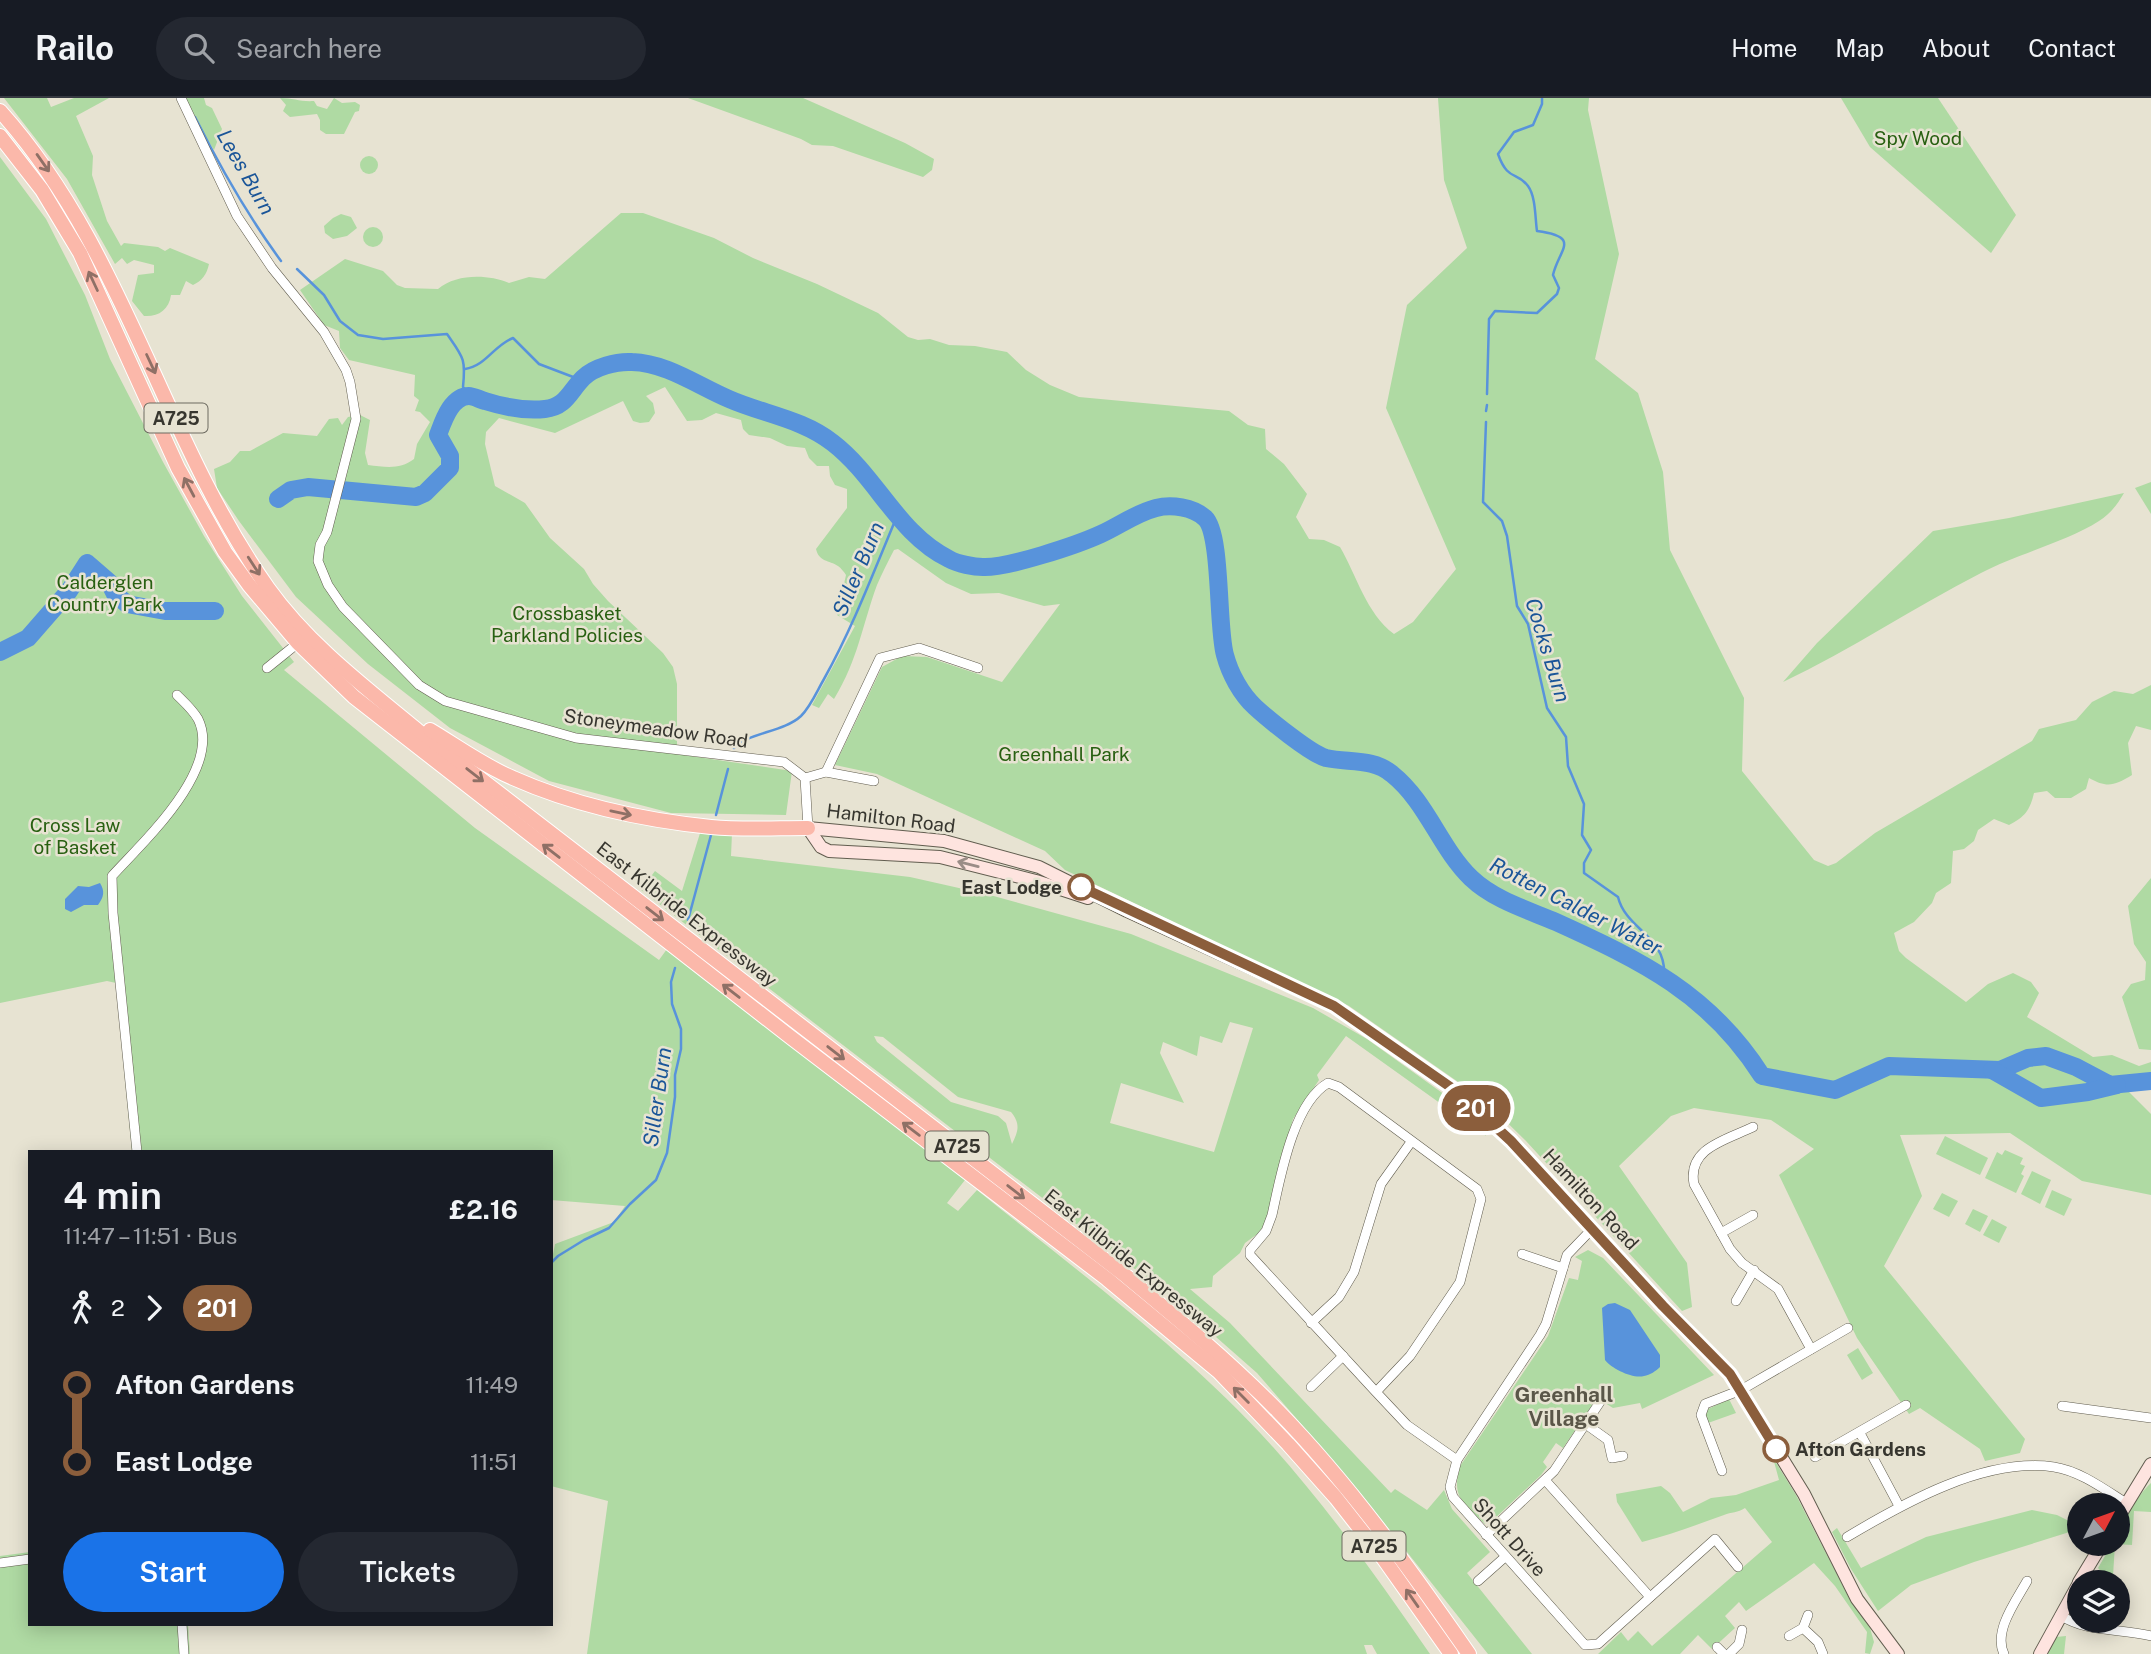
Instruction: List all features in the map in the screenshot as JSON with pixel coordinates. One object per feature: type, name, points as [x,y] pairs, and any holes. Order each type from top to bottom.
[{"type":"highway","name":"East Kilbride Expressway","points":[[0,111],[39,158],[84,228],[233,534],[269,589],[325,652],[383,702],[1177,1319],[1246,1380],[1347,1488],[1469,1654]]},
{"type":"highway","name":"East Kilbride Expressway","points":[[0,136],[42,190],[80,253],[178,468],[206,519],[249,585],[298,643],[354,697],[789,1036],[1107,1279],[1218,1371],[1344,1507],[1451,1654]]},
{"type":"highway","points":[[383,702],[510,777],[556,796],[649,819],[700,825],[808,828]]},
{"type":"highway","name":"A725","points":[[1420,1584],[1478,1654]]},
{"type":"main road","name":"Hamilton Road","points":[[808,828],[944,841],[1039,866],[1128,911],[1334,1006],[1459,1093],[1511,1141],[1730,1374],[1804,1494],[1857,1599],[1894,1653]]},
{"type":"main road","name":"Hamilton Road","points":[[808,828],[829,852],[940,857],[1036,881],[1128,911]]},
{"type":"main road","points":[[2130,1497],[2151,1464]]},
{"type":"main road","points":[[2040,1654],[2067,1603]]},
{"type":"street","name":"Stoneymeadow Road","points":[[181,98],[237,216],[272,268],[324,332],[346,370],[353,392],[356,419],[327,532],[320,545],[318,561],[328,585],[343,607],[419,685],[445,701],[576,738],[784,762],[805,778]]},
{"type":"street","points":[[267,668],[298,643]]},
{"type":"street","points":[[826,772],[880,658],[919,648],[978,668]]},
{"type":"street","points":[[137,1150],[113,913],[112,876],[174,803],[194,775],[200,760],[202,746],[198,720],[177,695]]},
{"type":"street","points":[[808,828],[805,778],[826,772],[874,781]]},
{"type":"street","points":[[1376,1392],[1410,1356],[1460,1282],[1481,1199],[1477,1189],[1332,1083],[1323,1086],[1297,1121],[1272,1215],[1266,1231],[1250,1250],[1250,1255],[1311,1323],[1407,1425],[1457,1460]]},
{"type":"street","points":[[1736,1122],[1741,1133]]},
{"type":"street","points":[[1753,1127],[1699,1155],[1692,1172],[1694,1184],[1730,1249],[1742,1263],[1778,1289],[1811,1349]]},
{"type":"street","points":[[1311,1323],[1339,1297],[1354,1272],[1381,1184],[1411,1142]]},
{"type":"street","points":[[1721,1233],[1753,1214]]},
{"type":"street","points":[[1742,1221],[1748,1232]]},
{"type":"street","name":"Shott Drive","points":[[1592,1228],[1567,1255],[1546,1324],[1540,1335],[1457,1460],[1452,1472],[1452,1497],[1585,1645],[1598,1644],[1715,1539],[1738,1567]]},
{"type":"street","points":[[1522,1254],[1563,1268]]},
{"type":"street","points":[[1736,1301],[1754,1270]]},
{"type":"street","points":[[1731,1286],[1741,1291]]},
{"type":"street","points":[[1722,1471],[1701,1415],[1702,1408],[1741,1390],[1848,1328]]},
{"type":"street","points":[[1837,1334],[1842,1344]]},
{"type":"street","points":[[1311,1387],[1343,1356]]},
{"type":"street","points":[[1486,1535],[1545,1480],[1587,1425],[1600,1402]]},
{"type":"street","points":[[1815,1457],[1906,1405]]},
{"type":"street","points":[[2062,1406],[2151,1418]]},
{"type":"street","points":[[1897,1411],[1902,1420]]},
{"type":"street","points":[[1587,1425],[1608,1440],[1612,1458],[1623,1456]]},
{"type":"street","points":[[1860,1433],[1899,1506]]},
{"type":"street","points":[[1831,1448],[1836,1458]]},
{"type":"street","points":[[1847,1537],[1899,1506],[1942,1486],[1998,1470],[2055,1467],[2087,1478],[2110,1493]]},
{"type":"street","points":[[1545,1480],[1650,1597]]},
{"type":"street","points":[[1478,1581],[1505,1557]]},
{"type":"street","points":[[0,1563],[28,1559]]},
{"type":"street","points":[[2004,1654],[2000,1646],[2000,1636],[2026,1581]]},
{"type":"street","points":[[1789,1636],[1803,1628],[1808,1615]]},
{"type":"street","points":[[2060,1615],[2085,1628],[2132,1631],[2151,1636]]},
{"type":"street","points":[[182,1626],[184,1654]]},
{"type":"street","points":[[1803,1628],[1818,1642],[1823,1654]]},
{"type":"street","points":[[1723,1652],[1739,1644],[1742,1630]]},
{"type":"green space","points":[[4,98],[47,98],[51,107],[74,98],[109,98],[76,116],[93,156],[92,175],[107,221],[121,246],[124,243],[158,247],[165,251],[170,248],[209,264],[201,279],[193,285],[186,281],[180,295],[171,295],[162,312],[144,316],[132,301],[138,275],[154,273],[154,265],[134,260],[127,264],[122,258],[115,264],[67,179]]},
{"type":"green space","points":[[186,98],[204,98],[206,105],[212,108],[222,129],[214,150],[193,118]]},
{"type":"green space","points":[[280,98],[314,101],[317,106],[327,109],[334,98],[342,103],[355,102],[360,105],[344,134],[326,134],[320,130],[317,114],[290,117],[283,111],[286,105]]},
{"type":"green space","points":[[688,98],[803,98],[905,143],[934,159],[932,170],[923,177],[833,146],[812,145]]},
{"type":"green space","points":[[1438,98],[1589,98],[1588,110],[1619,254],[1595,359],[1638,393],[1663,472],[1670,550],[1744,698],[1742,771],[1814,860],[1828,866],[1836,863],[1875,833],[2032,741],[2039,729],[2076,720],[2092,702],[2114,691],[2133,694],[2151,685],[2151,730],[2136,726],[2128,743],[2132,775],[2110,784],[2089,778],[2086,789],[2071,798],[2055,798],[2047,791],[2034,793],[2026,812],[2015,822],[2009,825],[1994,819],[1978,830],[1974,841],[1964,849],[1953,851],[1951,883],[1936,893],[1932,903],[1914,922],[1894,933],[1899,951],[1906,958],[1966,1002],[1988,984],[2013,973],[2031,982],[2039,993],[2027,1017],[2093,1057],[2112,1055],[2139,1066],[2151,1062],[2151,1081],[2121,1084],[2151,1114],[2151,1195],[2082,1181],[2010,1133],[1900,1135],[1922,1196],[1884,1266],[2025,1439],[2020,1453],[1985,1461],[1980,1449],[1920,1408],[1909,1414],[1857,1338],[1779,1175],[1814,1149],[1771,1120],[1694,1108],[1671,1116],[1619,1166],[1687,1263],[1692,1307],[1682,1311],[1526,1141],[1484,1100],[1349,1006],[1065,870],[1045,851],[877,774],[835,765],[882,667],[902,656],[927,657],[1002,682],[1060,604],[1044,606],[999,593],[971,594],[946,583],[898,549],[894,550],[877,585],[842,685],[834,699],[828,694],[819,708],[812,705],[855,626],[837,615],[846,575],[838,566],[822,559],[816,549],[847,508],[847,489],[835,485],[829,466],[817,466],[809,458],[805,448],[787,446],[770,438],[749,435],[743,429],[741,420],[716,413],[702,420],[687,421],[665,387],[646,396],[653,403],[655,413],[649,422],[633,421],[623,401],[555,433],[499,418],[486,432],[485,444],[495,486],[525,503],[550,538],[584,569],[608,601],[663,653],[673,667],[677,684],[677,754],[792,771],[786,815],[671,813],[549,781],[450,728],[368,664],[296,597],[217,488],[214,469],[230,462],[240,451],[250,451],[283,433],[317,436],[329,419],[338,418],[342,425],[348,417],[360,415],[370,420],[365,453],[368,465],[398,466],[414,459],[417,444],[430,422],[420,412],[415,411],[419,400],[414,396],[415,375],[349,360],[340,348],[339,331],[324,325],[300,290],[345,259],[383,271],[397,285],[405,288],[438,289],[454,280],[472,277],[509,283],[529,277],[545,279],[621,213],[643,213],[714,238],[753,258],[817,284],[878,313],[908,337],[1007,352],[1026,370],[1050,385],[1079,397],[1229,411],[1248,425],[1265,429],[1266,449],[1284,464],[1307,494],[1296,517],[1309,539],[1324,540],[1340,547],[1369,605],[1394,634],[1413,622],[1456,569],[1386,408],[1407,305],[1467,248],[1444,180]]},
{"type":"green space","name":"Spy Wood","points":[[1841,98],[1938,98],[2016,215],[1991,253],[1870,147]]},
{"type":"green space","points":[[369,156],[375,159],[378,165],[375,171],[369,174],[363,171],[360,165],[363,159]]},
{"type":"green space","points":[[0,157],[46,219],[85,295],[110,359],[204,536],[242,596],[294,662],[284,670],[475,828],[659,960],[667,949],[965,1180],[947,1203],[958,1211],[977,1190],[1168,1345],[1239,1411],[1273,1447],[1355,1548],[1430,1654],[1377,1654],[1372,1645],[1364,1645],[1367,1654],[587,1654],[608,1501],[553,1487],[553,1254],[555,1244],[614,1222],[625,1206],[553,1200],[553,1150],[132,1150],[116,983],[107,981],[0,1003]]},
{"type":"green space","points":[[341,214],[351,217],[357,228],[347,236],[333,239],[325,233],[324,226]]},
{"type":"green space","points":[[373,227],[380,230],[383,237],[380,244],[373,247],[366,244],[363,237],[366,230]]},
{"type":"green space","points":[[2151,482],[2151,514],[2135,488]]},
{"type":"green space","points":[[2124,493],[2099,521],[2057,542],[1981,573],[1783,682],[1817,643],[1933,531]]},
{"type":"green space","points":[[701,830],[732,833],[731,856],[910,877],[990,895],[1131,934],[1313,1008],[1367,1039],[1473,1115],[1486,1136],[1346,1036],[1317,1075],[1319,1080],[1293,1119],[1266,1220],[1260,1232],[1245,1243],[1240,1253],[1213,1276],[1212,1287],[1190,1289],[1230,1323],[1391,1493],[1395,1489],[1427,1510],[1444,1490],[1452,1509],[1490,1552],[1467,1573],[1532,1654],[1488,1654],[1353,1484],[1257,1373],[1166,1293],[641,890],[655,871],[682,891]],"holes":[[[1230,1022],[1253,1028],[1214,1152],[1110,1123],[1121,1083],[1184,1103],[1160,1053],[1163,1042],[1197,1056],[1200,1036],[1222,1043]],[[874,1036],[883,1037],[958,1097],[1011,1112],[1018,1128],[1012,1144],[1006,1123],[998,1116],[951,1102],[877,1042]]]},
{"type":"green space","points":[[2151,878],[2151,1050],[2139,1049],[2122,997],[2131,984],[2145,980],[2146,962],[2134,944],[2128,906]]},
{"type":"green space","points":[[1945,1136],[1988,1158],[1980,1175],[1936,1154]]},
{"type":"green space","points":[[2005,1150],[2023,1158],[2020,1164],[2025,1166],[2021,1174],[2024,1176],[2016,1193],[1985,1178],[1997,1152],[2002,1155]]},
{"type":"green space","points":[[2032,1171],[2051,1180],[2040,1204],[2021,1194]]},
{"type":"green space","points":[[2052,1190],[2072,1199],[2064,1216],[2045,1207]]},
{"type":"green space","points":[[1942,1193],[1958,1201],[1949,1217],[1933,1209]]},
{"type":"green space","points":[[1973,1209],[1988,1216],[1980,1232],[1965,1224]]},
{"type":"green space","points":[[1992,1219],[2007,1227],[1999,1243],[1983,1235]]},
{"type":"green space","points":[[1588,1250],[1603,1258],[1714,1375],[1642,1409],[1640,1403],[1613,1408],[1597,1398],[1563,1448],[1556,1443],[1543,1462],[1547,1467],[1541,1475],[1492,1521],[1485,1524],[1458,1493],[1460,1466],[1548,1336],[1569,1278],[1578,1280],[1582,1261],[1575,1257]]},
{"type":"green space","points":[[1858,1348],[1873,1373],[1862,1380],[1847,1355]]},
{"type":"green space","points":[[1729,1399],[1736,1413],[1708,1423],[1704,1411]]},
{"type":"green space","points":[[1773,1458],[1796,1495],[1850,1600],[1870,1628],[1874,1642],[1870,1654],[1865,1653],[1867,1632],[1835,1586],[1814,1563],[1746,1611],[1739,1602],[1725,1616],[1735,1628],[1712,1649],[1698,1635],[1680,1654],[1598,1654],[1621,1632],[1628,1641],[1638,1631],[1652,1646],[1772,1542],[1745,1508],[1642,1542],[1617,1502],[1616,1494],[1661,1486],[1670,1493],[1683,1512],[1711,1498],[1736,1495],[1779,1480]]},
{"type":"green space","points":[[2151,1483],[2151,1512],[2134,1511],[2132,1545],[2130,1511]]},
{"type":"green space","points":[[2032,1510],[2067,1520],[2067,1533],[1911,1585],[1878,1611],[1851,1569],[1832,1532],[1837,1528],[1861,1568],[1926,1537]]},
{"type":"green space","points":[[28,1552],[28,1626],[188,1626],[190,1654],[0,1654],[0,1556]]},
{"type":"green space","points":[[2105,1556],[2114,1556],[2113,1570],[2098,1568]]},
{"type":"green space","points":[[2066,1636],[2064,1654],[2048,1654],[2056,1637]]},
{"type":"water","points":[[100,883],[103,894],[98,905],[84,905],[71,912],[65,909],[65,899],[78,886],[89,887]]},
{"type":"water","points":[[1615,1303],[1630,1310],[1660,1355],[1660,1367],[1651,1374],[1639,1377],[1629,1375],[1612,1367],[1605,1360],[1602,1308]]},
{"type":"waterway","name":"Cocks Burn","points":[[1487,394],[1489,319],[1495,311],[1537,313],[1557,294],[1559,288],[1553,275],[1564,246],[1563,241],[1559,237],[1537,231],[1531,191],[1524,181],[1505,169],[1498,154],[1514,132],[1533,125],[1542,98]]},
{"type":"waterway","name":"Lees Burn","points":[[195,117],[235,191],[281,261]]},
{"type":"waterway","name":"Lees Burn","points":[[297,269],[324,295],[340,321],[358,335],[383,339],[447,334],[462,358],[463,387],[470,395]]},
{"type":"waterway","points":[[465,369],[479,364],[500,345],[513,338],[539,364],[581,380]]},
{"type":"waterway","name":"Rotten Calder Water","points":[[278,499],[291,490],[308,487],[416,497],[425,493],[450,468],[450,456],[438,435],[442,423],[457,400],[469,396],[515,408],[552,408],[563,402],[583,378],[593,371],[613,364],[632,362],[658,366],[729,399],[796,422],[821,435],[849,457],[916,535],[931,548],[961,564],[983,567],[1025,560],[1090,539],[1149,510],[1168,506],[1182,507],[1200,514],[1210,527],[1217,561],[1225,655],[1237,683],[1255,707],[1290,736],[1319,755],[1377,765],[1392,774],[1415,798],[1460,866],[1480,886],[1512,904],[1617,951],[1672,983],[1720,1023],[1742,1047],[1762,1076],[1835,1090],[1889,1066],[2000,1070],[2028,1058],[2046,1056],[2076,1067],[2110,1085],[2151,1081]]},
{"type":"waterway","name":"Cocks Burn","points":[[1486,411],[1487,405]]},
{"type":"waterway","name":"Cocks Burn","points":[[1486,422],[1483,502],[1502,521],[1507,536],[1517,606],[1528,624],[1547,708],[1566,737],[1568,766],[1584,804],[1582,835],[1591,850],[1584,863],[1584,873],[1618,897],[1629,918],[1653,942],[1663,962],[1664,976]]},
{"type":"waterway","name":"Siller Burn","points":[[734,748],[748,739],[785,726],[808,708],[863,599],[897,516]]},
{"type":"waterway","name":"Rotten Calder Water","points":[[0,652],[28,638],[69,591],[87,563],[109,582],[115,594],[127,604],[165,611],[215,611]]},
{"type":"waterway","name":"Siller Burn","points":[[716,815],[728,769]]},
{"type":"waterway","name":"Siller Burn","points":[[688,920],[711,835]]},
{"type":"waterway","name":"Siller Burn","points":[[553,1261],[584,1240],[609,1228],[656,1180],[667,1153],[675,1097],[675,1075],[681,1049],[681,1029],[672,1004],[671,982],[675,968]]},
{"type":"waterway","name":"Rotten Calder Water","points":[[1992,1070],[2041,1098],[2117,1085]]},
{"type":"bus line","name":"201","points":[[1081,887],[1334,1006],[1459,1093],[1511,1141],[1663,1306],[1730,1374],[1776,1449]]},
{"type":"place","name":"East Lodge","points":[[1081,887]]},
{"type":"place","name":"Afton Gardens","points":[[1776,1449]]},
{"type":"district","name":"Greenhall Village","points":[[1564,1406]]},
{"type":"park label","name":"Calderglen Country Park","points":[[105,593]]},
{"type":"park label","name":"Crossbasket Parkland Policies","points":[[567,624]]},
{"type":"park label","name":"Greenhall Park","points":[[1064,754]]},
{"type":"park label","name":"Cross Law of Basket","points":[[75,836]]}]
